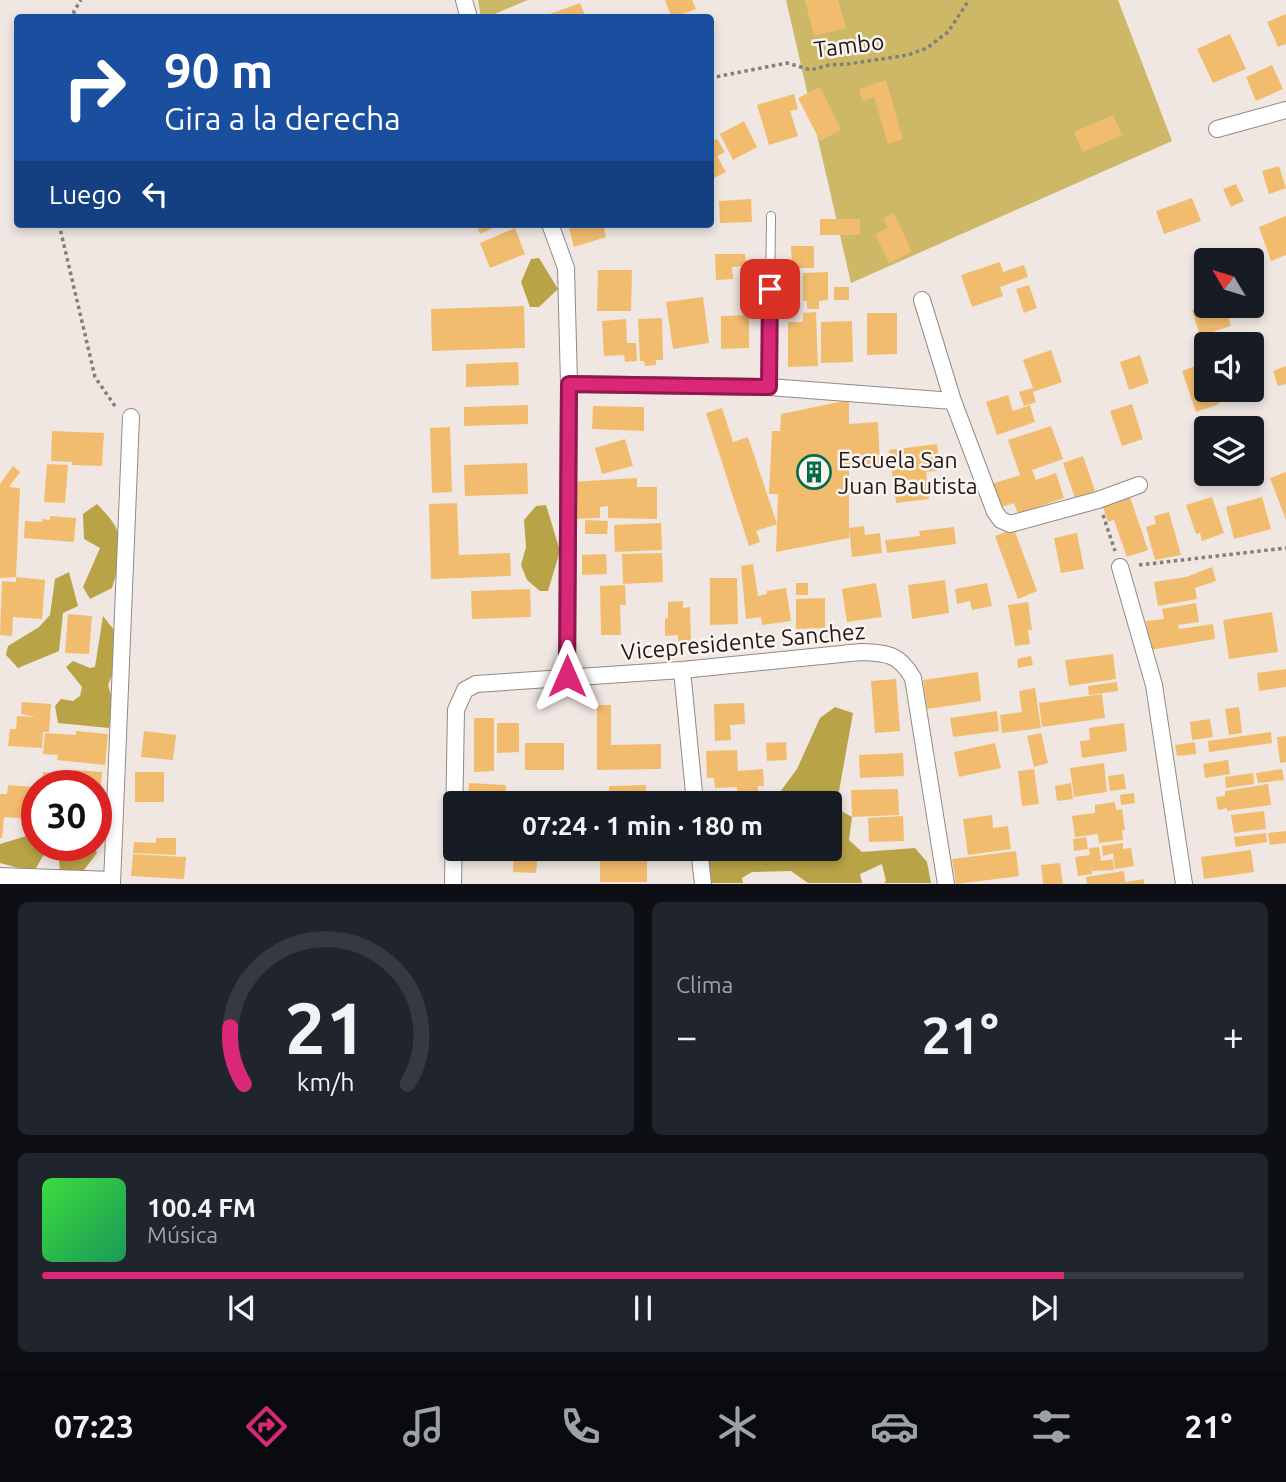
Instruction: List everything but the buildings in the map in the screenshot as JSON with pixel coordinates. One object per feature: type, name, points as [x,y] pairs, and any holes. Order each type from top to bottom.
[{"type":"street","points":[[1217,129],[1286,110]]},
{"type":"street","points":[[551,228],[566,268],[569,384],[567,676]]},
{"type":"street","points":[[922,300],[953,401],[995,512],[1001,520],[1010,524],[1098,500],[1139,485]]},
{"type":"street","points":[[569,384],[769,387],[953,401]]},
{"type":"street","points":[[0,876],[112,882],[131,417]]},
{"type":"street","points":[[1120,567],[1154,685],[1184,884]]},
{"type":"street","name":"Vicepresidente Sanchez","points":[[453,884],[457,710],[466,690],[476,684],[682,670],[861,652],[883,653],[904,663],[913,678],[946,884]]},
{"type":"street","points":[[682,670],[694,791]]},
{"type":"street","points":[[700,861],[703,884]]},
{"type":"lane","points":[[769,387],[771,216]]},
{"type":"path","name":"Tambo","points":[[714,77],[787,63],[811,70],[829,65],[908,55],[927,48],[948,32],[969,0]]},
{"type":"path","points":[[60,228],[95,377],[114,406],[131,417]]},
{"type":"path","points":[[1098,500],[1120,567],[1286,548]]},
{"type":"shaded area","points":[[478,0],[528,0],[494,14],[480,14]]},
{"type":"shaded area","points":[[786,0],[1118,0],[1172,141],[851,283]]},
{"type":"shaded area","points":[[539,258],[558,289],[539,307],[530,307],[521,282],[531,259]]},
{"type":"shaded area","points":[[97,504],[115,525],[121,553],[112,588],[90,599],[83,587],[100,548],[84,539],[83,514]]},
{"type":"shaded area","points":[[546,505],[560,551],[548,591],[540,591],[527,580],[521,565],[526,547],[524,520],[536,506]]},
{"type":"shaded area","points":[[69,572],[78,606],[63,613],[59,651],[18,668],[6,655],[8,646],[39,627],[50,615],[55,579]]},
{"type":"shaded area","points":[[103,616],[125,644],[108,685],[113,702],[109,728],[58,723],[55,706],[61,699],[73,701],[80,696],[82,687],[66,667],[73,661],[90,668],[95,667]]},
{"type":"shaded area","points":[[835,707],[853,713],[839,791],[781,791],[797,769],[820,718]]},
{"type":"shaded area","points":[[842,811],[852,817],[849,840],[862,852],[915,848],[927,862],[931,883],[884,883],[886,881],[882,864],[860,874],[862,883],[808,883],[791,871],[752,872],[742,878],[743,883],[694,883],[693,861],[842,861]]},
{"type":"shaded area","points":[[21,838],[21,861],[40,861],[34,872],[0,863],[0,844]]},
{"type":"shaded area","points":[[59,861],[91,861],[77,879],[60,878]]},
{"type":"place","name":"Escuela San Juan Bautista","points":[[814,472]]},
{"type":"route","points":[[567,676],[569,384],[769,387],[770,289]]}]
